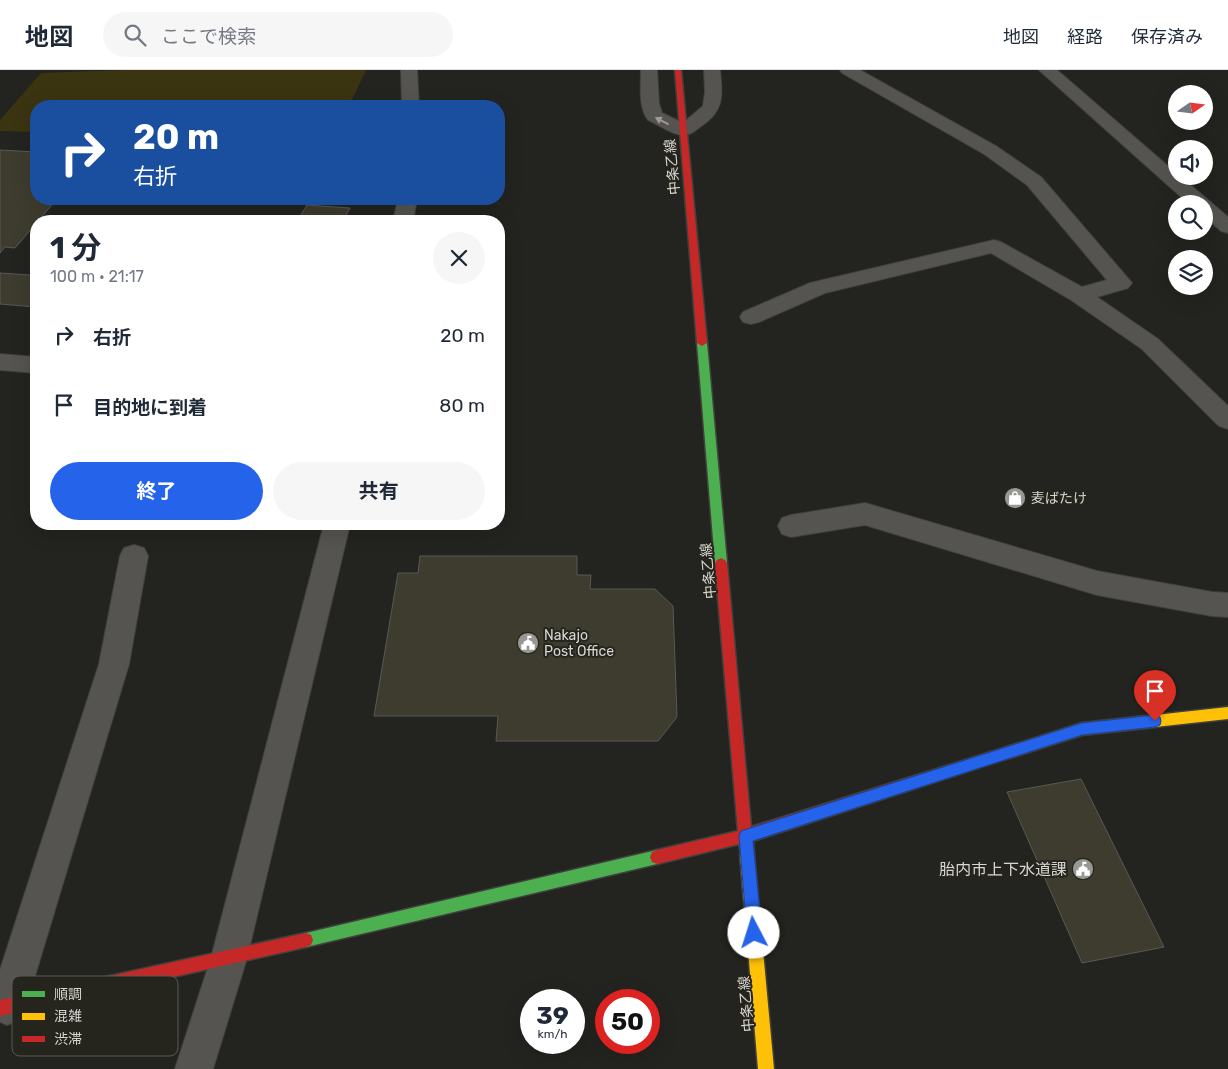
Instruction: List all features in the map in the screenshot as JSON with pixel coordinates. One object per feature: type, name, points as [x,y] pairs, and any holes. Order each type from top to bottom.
[{"type":"main road","name":"中条乙線","points":[[678,70],[766,1069]]},
{"type":"main road","points":[[146,976],[746,836],[1082,729],[1228,713]]},
{"type":"street","points":[[410,70],[411,100]]},
{"type":"street","points":[[649,70],[650,103],[654,116],[684,130],[707,116],[715,97],[712,70]]},
{"type":"street","points":[[848,70],[990,150],[1034,181],[1121,283],[1079,295]]},
{"type":"street","points":[[1047,70],[1191,195]]},
{"type":"street","points":[[1213,214],[1228,227]]},
{"type":"street","points":[[751,317],[818,288],[994,246],[1079,295],[1150,344],[1228,420]]},
{"type":"street","points":[[0,362],[30,364]]},
{"type":"street","points":[[791,526],[865,514],[1097,583],[1212,604],[1228,605]]},
{"type":"street","points":[[194,1069],[228,958],[335,530]]},
{"type":"street","points":[[14,976],[114,664],[134,556]]},
{"type":"street","points":[[4,1007],[12,982]]},
{"type":"shaded area","points":[[126,70],[366,70],[352,100],[30,100],[30,132],[0,131],[0,120],[41,73]]},
{"type":"building","points":[[0,150],[30,152],[30,205],[52,205],[43,215],[30,215],[30,230],[15,248],[5,247],[0,253]]},
{"type":"building","points":[[307,205],[350,208],[346,215],[301,215]]},
{"type":"building","points":[[0,273],[30,275],[30,306],[0,304]]},
{"type":"building","points":[[420,556],[577,556],[577,575],[591,575],[590,589],[655,589],[673,606],[677,717],[658,741],[496,741],[498,716],[374,716],[398,573],[418,573]]},
{"type":"building","name":"胎内市上下水道課","points":[[1081,779],[1164,947],[1082,963],[1007,792]]},
{"type":"traffic: fast","points":[[702,343],[721,563]]},
{"type":"traffic: fast","points":[[306,940],[657,857]]},
{"type":"traffic: slow","points":[[1010,752],[1082,729],[1228,713]]},
{"type":"traffic: slow","points":[[747,854],[766,1069]]},
{"type":"traffic: jam","points":[[678,70],[702,343]]},
{"type":"traffic: jam","points":[[721,563],[747,854]]},
{"type":"traffic: jam","points":[[657,857],[746,836],[1010,752]]},
{"type":"traffic: jam","points":[[144,976],[306,940]]},
{"type":"traffic: jam","points":[[0,1008],[12,1005]]},
{"type":"place","name":"麦ばたけ","points":[[1015,498]]},
{"type":"place","name":"Nakajo Post Office","points":[[528,643]]},
{"type":"place","name":"胎内市上下水道課","points":[[1083,869]]},
{"type":"route","points":[[754,933],[746,836],[1082,729],[1155,721]]}]
